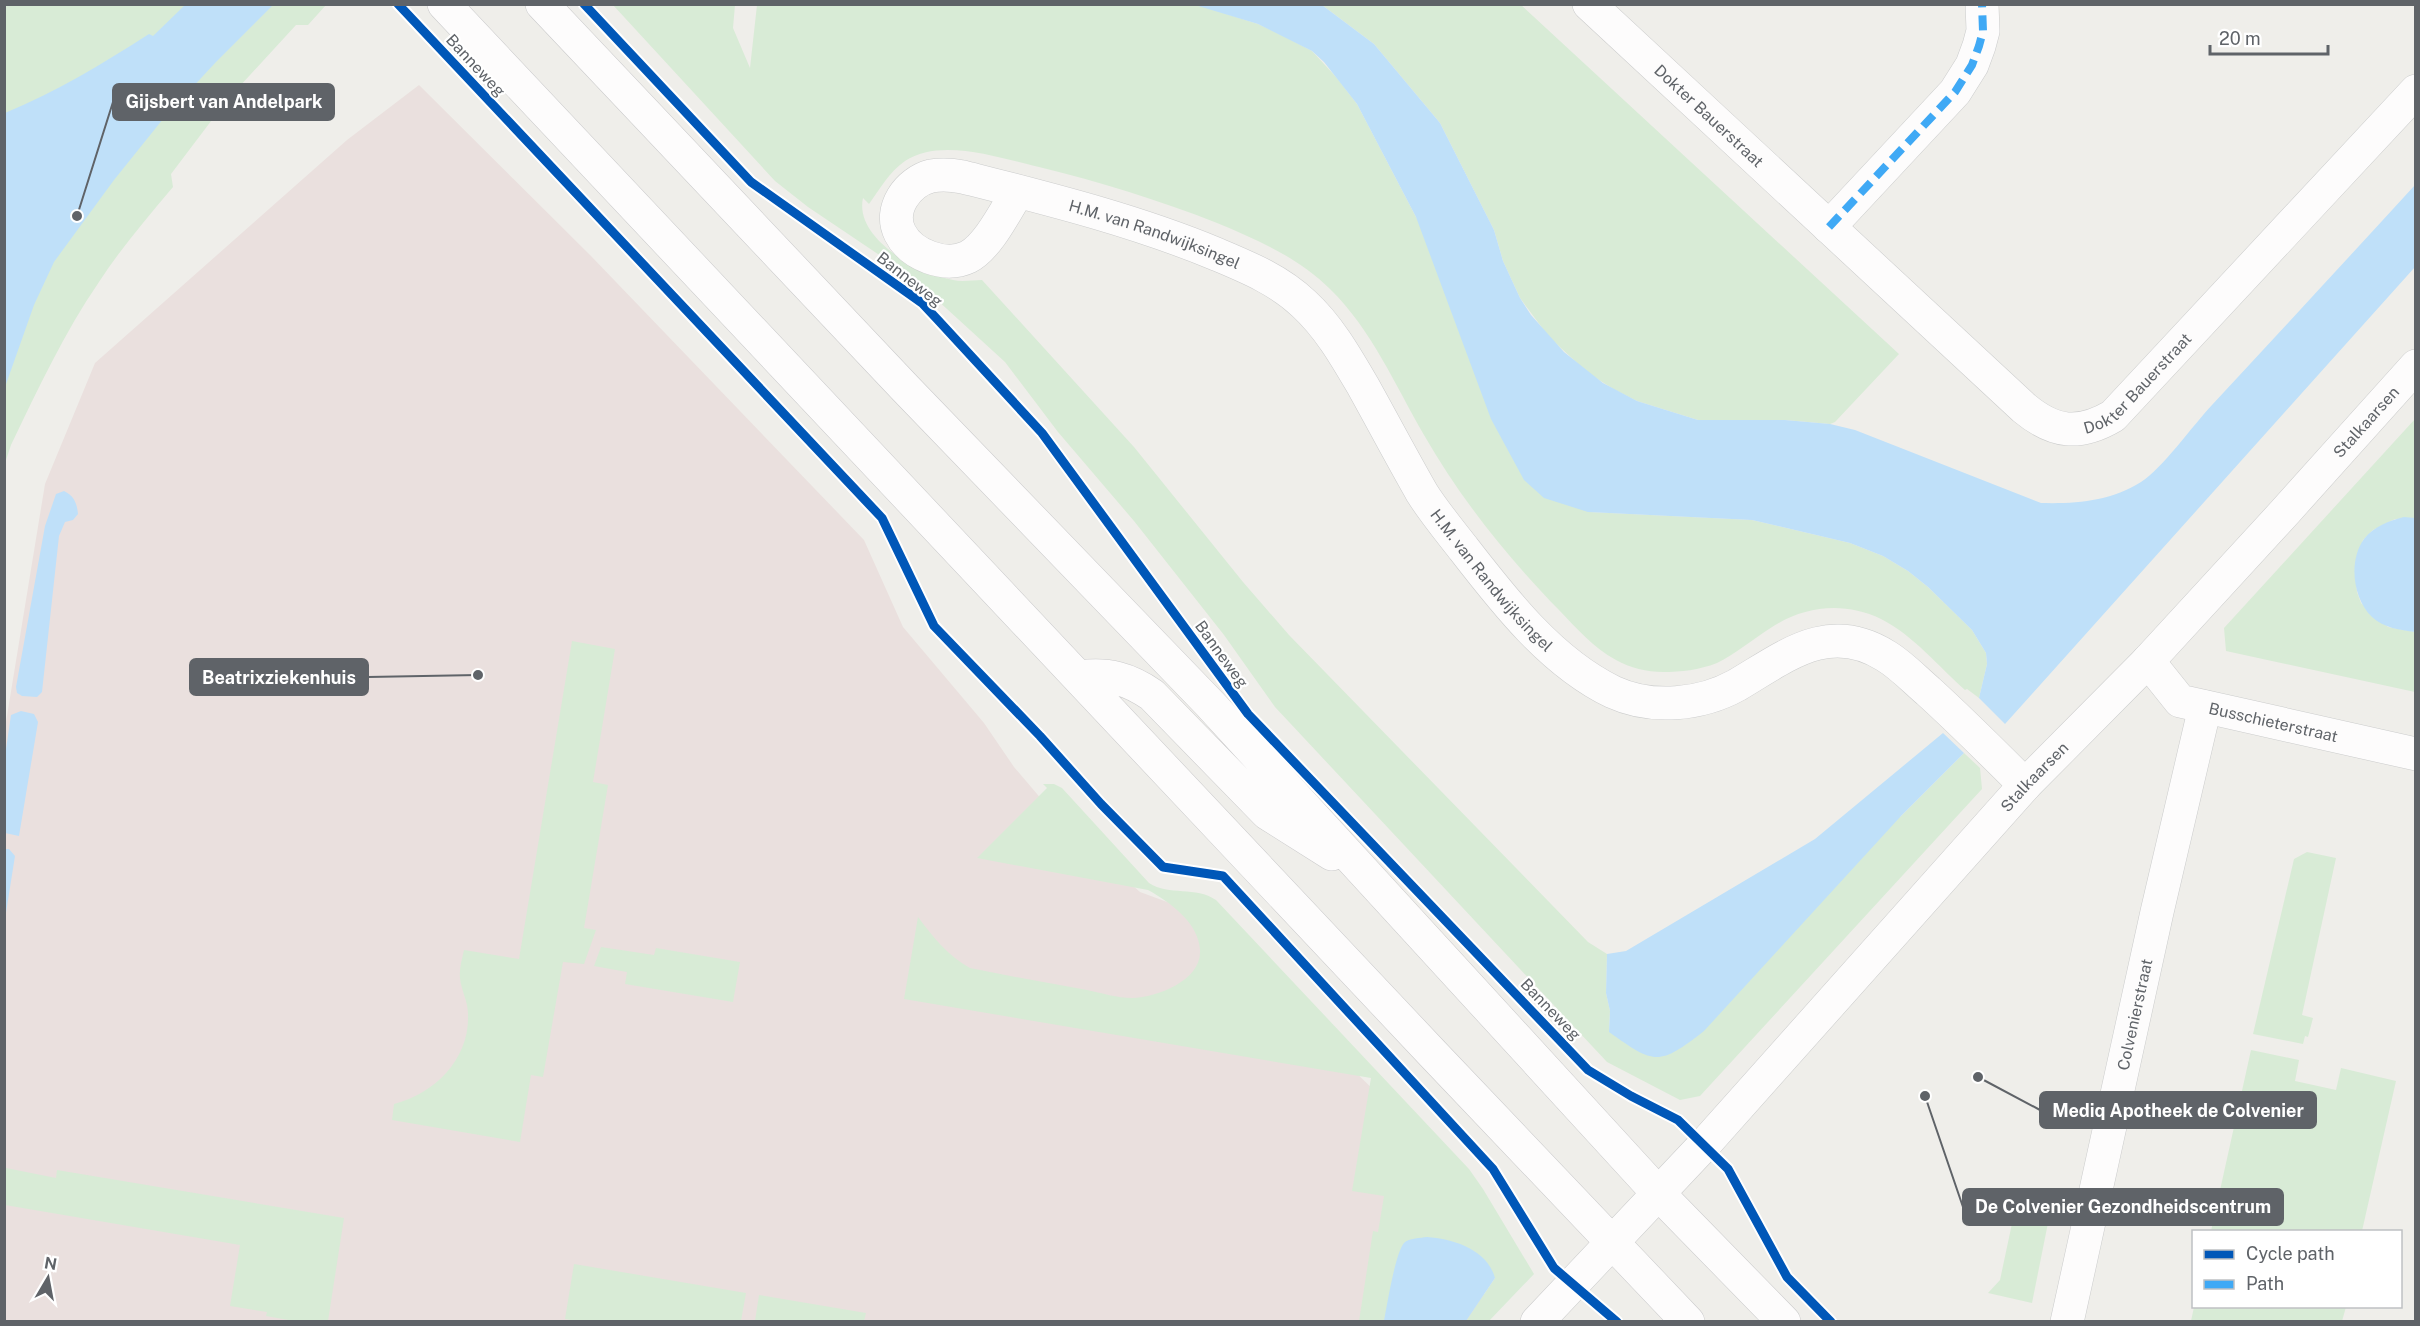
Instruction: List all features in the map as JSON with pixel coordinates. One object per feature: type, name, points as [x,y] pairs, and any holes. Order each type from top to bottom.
[{"type":"street","name":"Banneweg","points":[[444,4],[1688,1322]]},
{"type":"street","points":[[542,4],[914,397],[1210,704],[1658,1193],[1784,1322]]},
{"type":"street","name":"Dokter Bauerstraat","points":[[1589,4],[2037,419],[2056,427],[2078,431],[2097,426],[2114,416],[2415,92]]},
{"type":"street","points":[[1829,227],[1955,92],[1972,65],[1979,46],[1983,31],[1982,4]]},
{"type":"street","name":"H.M. van Randwijksingel","points":[[1018,191],[1084,207],[1167,234],[1275,281],[1303,303],[1327,328],[1346,357],[1424,495],[1448,529],[1505,601],[1531,628],[1591,679],[1616,693],[1643,701],[1677,703],[1716,695],[1737,685],[1789,653],[1811,644],[1852,642],[1886,655],[1968,728],[2025,785]]},
{"type":"street","name":"Stalkaarsen","points":[[1658,1193],[1704,1145],[2025,785],[2148,661],[2415,366]]},
{"type":"street","name":"Busschieterstraat","points":[[2148,661],[2181,701],[2415,754]]},
{"type":"street","points":[[1080,677],[1098,675],[1118,677],[1135,683],[1152,695],[1267,813],[1369,878]]},
{"type":"street","name":"Colvenierstraat","points":[[2067,1322],[2157,912],[2205,707]]},
{"type":"street","points":[[1537,1322],[1658,1193]]},
{"type":"shaded area","points":[[419,85],[591,256],[864,540],[903,627],[984,723],[1014,767],[1060,821],[1140,892],[1189,910],[1461,1175],[1489,1322],[5,1322],[5,728],[45,484],[95,363],[347,140]]},
{"type":"green space","points":[[1195,4],[1258,24],[1282,35],[1312,51],[1337,78],[1357,104],[1416,217],[1589,512],[1752,520],[1850,543],[1883,556],[1908,571],[1928,587],[1972,630],[1986,653],[1987,664],[1979,698],[1967,689],[1965,690],[1915,642],[1893,626],[1867,613],[1838,608],[1809,611],[1782,621],[1724,659],[1704,667],[1663,672],[1627,665],[1600,650],[1586,637],[1503,548],[1453,482],[1371,340],[1358,322],[1330,289],[1291,259],[1232,229],[1151,199],[1062,173],[971,152],[953,150],[919,154],[894,170],[869,204],[863,198],[863,213],[869,227],[892,252],[939,276],[956,281],[982,280],[1134,447],[1289,635],[1588,942],[1607,954],[1606,993],[1610,1011],[1609,1031],[1901,816],[1964,753],[1980,768],[1982,789],[1700,1096],[1680,1100],[1607,1062],[1275,707],[1224,635],[1134,521],[1058,432],[1005,362],[912,277],[808,207],[775,181],[613,5],[735,5],[733,28],[750,68],[757,5]]},
{"type":"green space","points":[[4,5],[326,5],[308,25],[296,25],[227,100],[171,174],[173,187],[116,257],[74,321],[31,403],[5,463]]},
{"type":"green space","points":[[1322,5],[1521,5],[1899,354],[1835,422],[1830,424],[1785,420],[1698,420],[1637,401],[1615,390],[1588,373],[1549,337],[1520,298],[1503,261],[1494,230],[1440,123],[1374,44]]},
{"type":"green space","points":[[2415,419],[2415,518],[2395,519],[2373,530],[2363,540],[2355,566],[2357,592],[2361,603],[2388,627],[2415,632],[2415,692],[2226,651],[2224,628]]},
{"type":"green space","points":[[572,641],[615,649],[593,782],[608,785],[584,928],[596,930],[584,964],[563,962],[543,1077],[531,1075],[520,1142],[392,1120],[394,1104],[409,1099],[436,1082],[457,1059],[463,1045],[468,1014],[460,978],[464,950],[519,959]]},
{"type":"green space","points":[[1043,784],[1054,784],[1062,788],[1149,883],[1165,889],[1200,893],[1216,900],[1469,1169],[1534,1274],[1489,1321],[1466,1321],[1495,1278],[1400,1255],[1384,1321],[1359,1321],[1373,1231],[1378,1232],[1384,1196],[1352,1191],[1371,1078],[904,999],[918,917],[948,952],[970,968],[1115,996],[1132,998],[1154,994],[1176,985],[1194,970],[1199,961],[1200,950],[1195,931],[1174,907],[1148,890],[977,858],[1047,788]]},
{"type":"green space","points":[[2307,852],[2336,858],[2302,1015],[2313,1018],[2308,1037],[2305,1036],[2303,1044],[2253,1034],[2294,859]]},
{"type":"green space","points":[[601,947],[654,955],[656,948],[740,962],[733,1002],[625,984],[627,972],[594,966]]},
{"type":"green space","points":[[2251,1050],[2299,1060],[2295,1081],[2336,1090],[2341,1068],[2396,1081],[2362,1230],[2211,1230]]},
{"type":"green space","points":[[6,1168],[56,1178],[57,1170],[344,1218],[328,1321],[294,1321],[266,1316],[267,1312],[230,1306],[240,1245],[5,1205]]},
{"type":"green space","points":[[2017,1200],[2051,1208],[2032,1303],[1988,1293],[2000,1280]]},
{"type":"green space","points":[[574,1264],[746,1293],[741,1321],[581,1322],[565,1319]]},
{"type":"green space","points":[[759,1295],[866,1313],[864,1321],[755,1321]]},
{"type":"green space","points":[[2194,1308],[2346,1308],[2342,1321],[2191,1321]]},
{"type":"water","points":[[185,5],[273,5],[163,119],[114,180],[54,262],[34,305],[5,387],[5,113],[78,77],[149,34],[153,36]]},
{"type":"water","points":[[1195,5],[1322,5],[1374,44],[1440,123],[1494,230],[1503,261],[1520,298],[1531,315],[1564,352],[1603,383],[1637,401],[1698,420],[1785,420],[1830,424],[1855,430],[2041,503],[2080,502],[2105,497],[2130,488],[2149,476],[2415,185],[2415,267],[2005,724],[1979,698],[1987,664],[1986,653],[1972,630],[1928,587],[1908,571],[1883,556],[1850,543],[1752,520],[1588,512],[1544,498],[1524,480],[1491,419],[1416,217],[1357,104],[1324,62],[1312,51],[1258,24]]},
{"type":"water","points":[[64,491],[74,500],[78,514],[73,520],[65,522],[59,536],[42,692],[37,697],[22,696],[17,693],[16,687],[45,526],[56,494]]},
{"type":"water","points":[[2404,517],[2415,518],[2415,632],[2387,626],[2372,617],[2360,600],[2355,580],[2356,558],[2364,539],[2377,527]]},
{"type":"water","points":[[21,711],[34,714],[38,722],[19,836],[5,833],[5,756],[11,715]]},
{"type":"water","points":[[1943,733],[1964,753],[1901,816],[1704,1031],[1677,1051],[1657,1057],[1637,1051],[1609,1032],[1610,1011],[1606,993],[1607,954],[1626,951],[1815,839]]},
{"type":"water","points":[[5,849],[9,849],[15,856],[5,919]]},
{"type":"water","points":[[1415,1238],[1447,1240],[1468,1247],[1485,1260],[1495,1278],[1466,1321],[1384,1321],[1395,1269],[1404,1243]]},
{"type":"marked path","points":[[1829,227],[1955,92],[1972,65],[1979,46],[1983,31],[1982,4]]},
{"type":"cycle path","points":[[398,4],[882,518],[934,626],[1163,867],[1223,876],[1493,1169],[1554,1268],[1617,1322]]},
{"type":"cycle path","points":[[584,4],[751,182],[922,303],[1042,433],[1248,714],[1588,1070],[1631,1096],[1678,1120],[1728,1169],[1787,1277],[1831,1322]]},
{"type":"place","name":"Gijsbert van Andelpark","points":[[77,216]]},
{"type":"place","name":"Beatrixziekenhuis","points":[[478,675]]},
{"type":"place","name":"Mediq Apotheek de Colvenier","points":[[1978,1077]]},
{"type":"place","name":"De Colvenier Gezondheidscentrum","points":[[1925,1096]]}]
